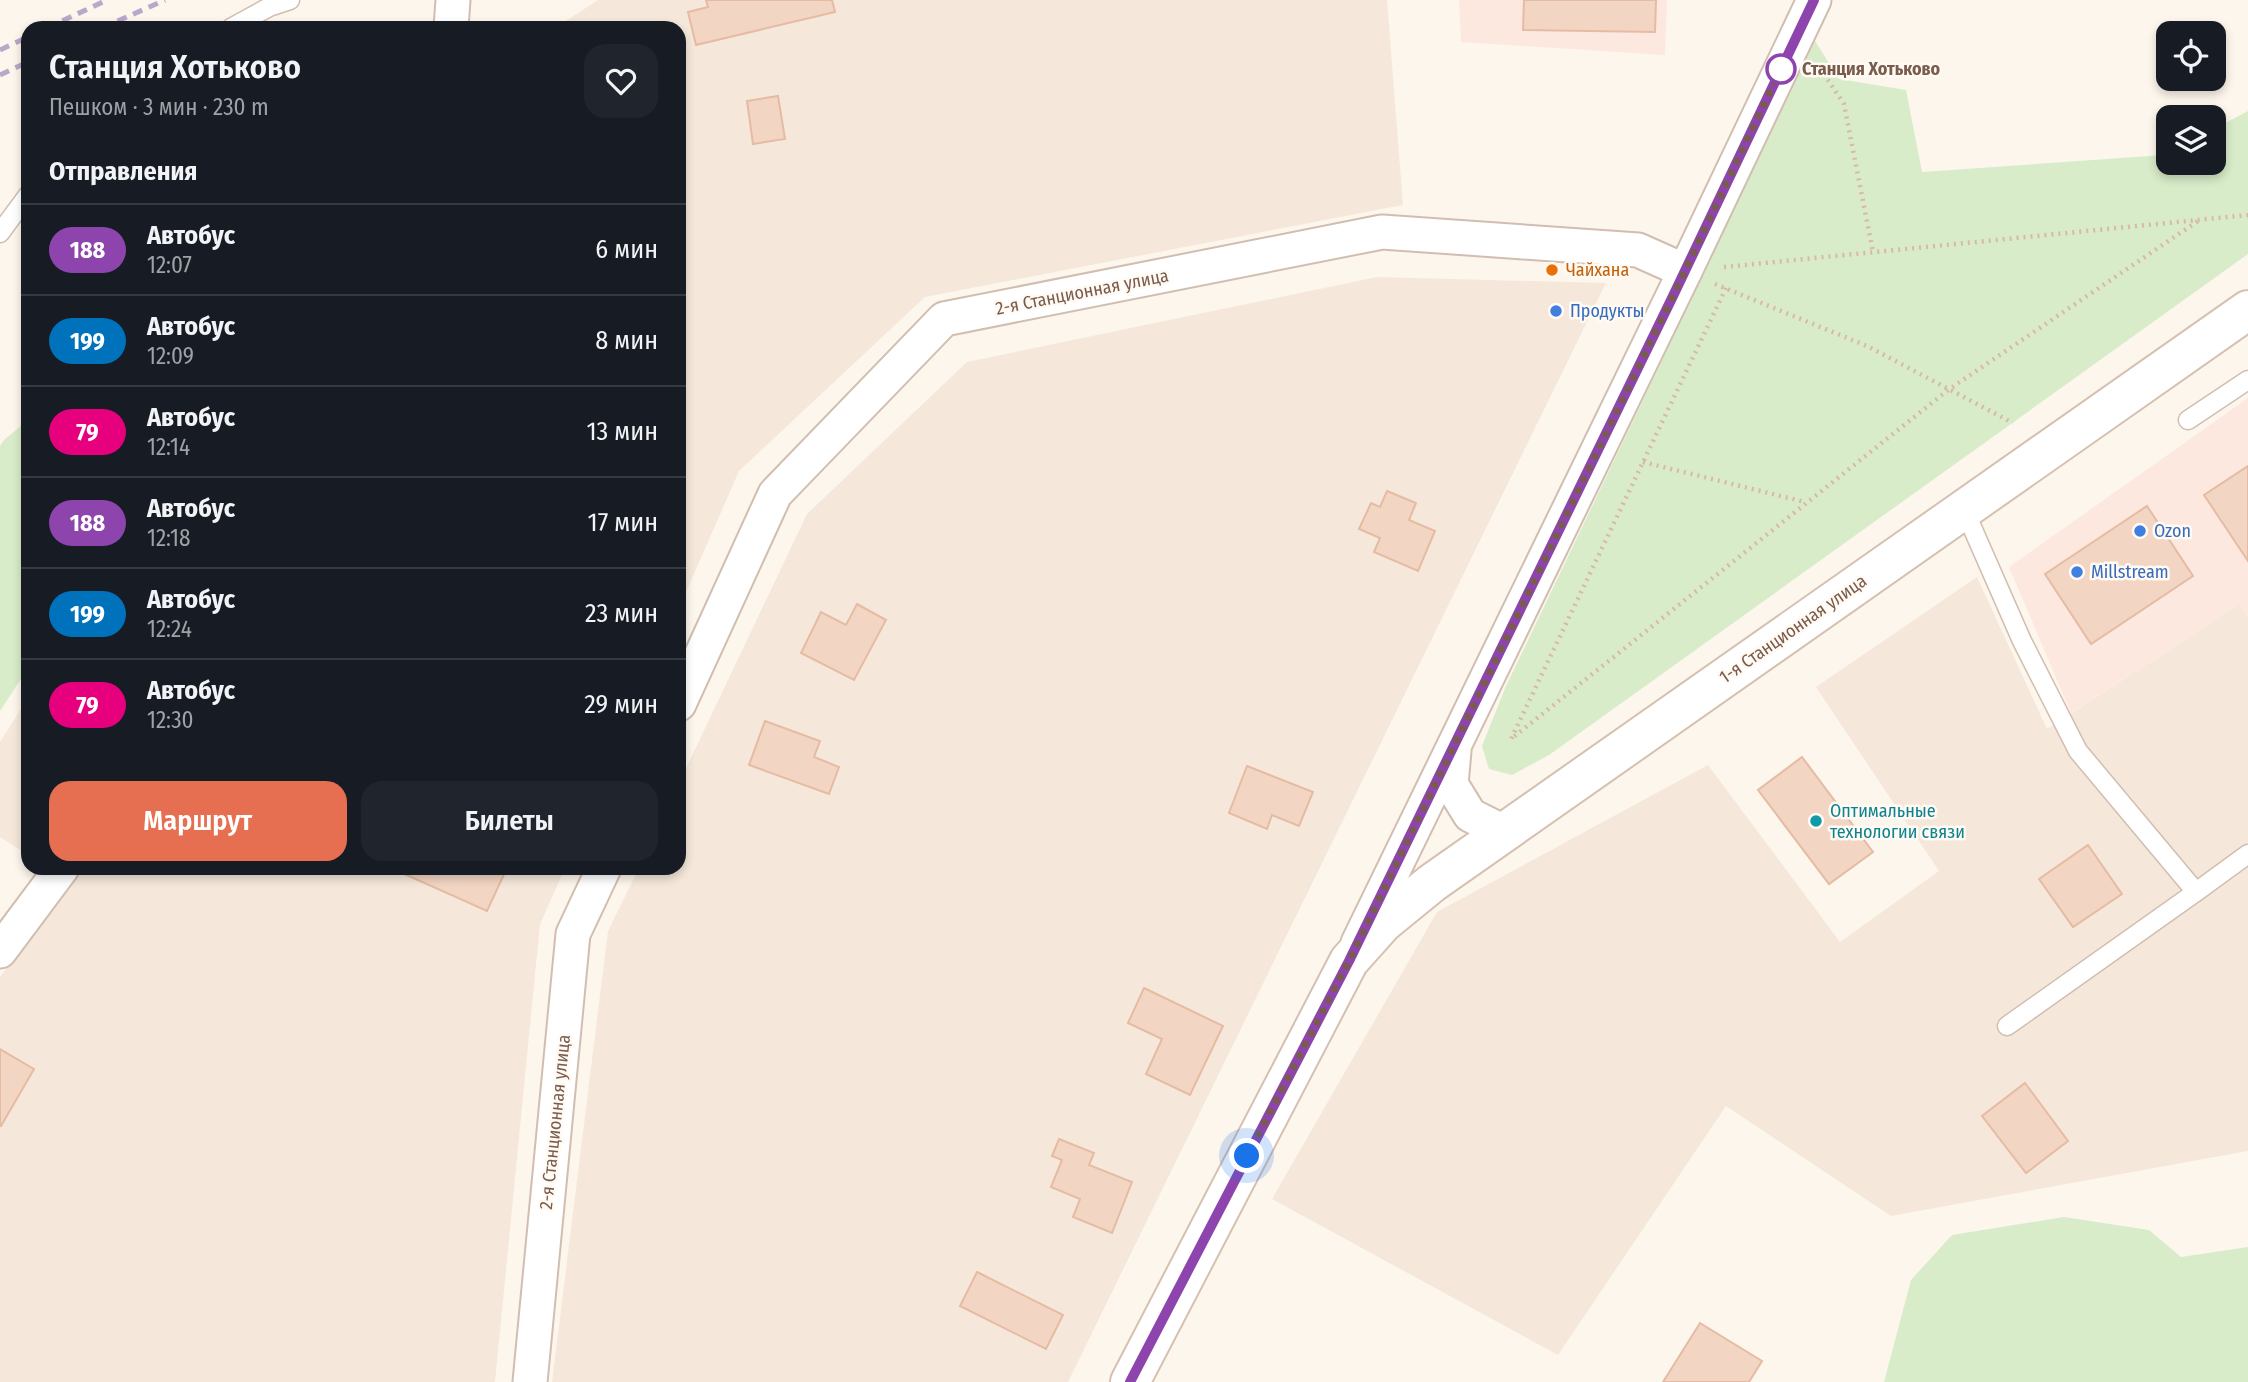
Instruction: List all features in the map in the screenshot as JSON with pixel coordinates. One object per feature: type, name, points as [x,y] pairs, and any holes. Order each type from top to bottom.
[{"type":"main road","name":"1-я Станционная улица","points":[[1130,1382],[1349,961],[1393,915],[1432,883],[1504,832],[2248,310]]},
{"type":"street","points":[[452,21],[453,0]]},
{"type":"street","points":[[1349,961],[1814,0]]},
{"type":"street","name":"2-я Станционная улица","points":[[686,689],[775,494],[944,319],[1382,232],[1638,250],[1685,271]]},
{"type":"street","points":[[1454,745],[1451,784],[1470,815],[1504,832]]},
{"type":"street","points":[[0,951],[57,875]]},
{"type":"street","name":"2-я Станционная улица","points":[[530,1382],[573,933],[601,875]]},
{"type":"lane","points":[[244,21],[269,7],[290,0]]},
{"type":"lane","points":[[0,233],[21,204]]},
{"type":"lane","points":[[2188,420],[2248,380]]},
{"type":"lane","points":[[1964,509],[2022,641],[2078,751],[2196,892]]},
{"type":"lane","points":[[2007,1026],[2248,854]]},
{"type":"path","points":[[1816,63],[1844,104],[1873,253]]},
{"type":"path","points":[[1685,271],[2248,215]]},
{"type":"path","points":[[1726,288],[1511,739],[1948,390],[2198,221]]},
{"type":"path","points":[[1685,271],[1867,346],[2013,423]]},
{"type":"path","points":[[1643,462],[1806,502]]},
{"type":"shaded area","points":[[598,0],[1387,0],[1403,205],[925,297],[739,471],[686,592],[686,21],[566,21]]},
{"type":"shaded area","points":[[1459,0],[1667,0],[1665,55],[1461,42]]},
{"type":"shaded area","points":[[1377,277],[1606,283],[1068,1382],[552,1382],[608,931],[636,875],[686,875],[686,768],[807,514],[967,362]]},
{"type":"shaded area","points":[[2248,398],[2248,617],[2239,605],[2071,713],[2009,567]]},
{"type":"shaded area","points":[[1977,577],[2047,729],[2240,604],[2248,617],[2248,1151],[1891,1216],[1726,1106],[1558,1355],[1272,1199],[1437,912],[1708,765],[1840,942],[1939,871],[1816,687]]},
{"type":"shaded area","points":[[21,709],[21,850],[0,837],[0,742]]},
{"type":"shaded area","points":[[77,875],[562,875],[540,924],[495,1382],[0,1382],[0,977]]},
{"type":"green space","points":[[1815,41],[1839,79],[1906,90],[1922,172],[2156,156],[2156,175],[2226,175],[2226,123],[2248,111],[2248,254],[1549,755],[1512,775],[1489,769],[1482,746],[1506,686]]},
{"type":"green space","points":[[21,426],[21,679],[0,711],[0,446]]},
{"type":"green space","points":[[2064,1217],[2149,1230],[2181,1257],[2248,1247],[2248,1382],[1884,1382],[1911,1280],[1952,1235]]},
{"type":"building","points":[[706,0],[832,0],[835,12],[696,45],[688,12],[708,7]]},
{"type":"building","points":[[1524,0],[1656,0],[1655,32],[1523,30]]},
{"type":"building","points":[[778,96],[785,139],[753,144],[747,101]]},
{"type":"building","points":[[2248,466],[2248,561],[2204,495]]},
{"type":"building","points":[[1387,491],[1416,503],[1409,520],[1435,531],[1418,571],[1374,552],[1380,538],[1359,529],[1371,503],[1380,507]]},
{"type":"building","points":[[2147,506],[2193,576],[2091,644],[2045,574]]},
{"type":"building","points":[[857,604],[886,620],[854,680],[801,653],[821,612],[846,625]]},
{"type":"building","points":[[765,721],[820,741],[814,757],[839,767],[829,794],[749,765]]},
{"type":"building","name":"Оптимальные технологии связи","points":[[1802,757],[1873,852],[1829,884],[1758,790]]},
{"type":"building","points":[[1247,766],[1313,792],[1299,826],[1272,815],[1267,829],[1229,813]]},
{"type":"building","points":[[2088,845],[2122,894],[2073,927],[2039,879]]},
{"type":"building","points":[[407,875],[504,875],[487,911]]},
{"type":"building","points":[[1144,988],[1223,1026],[1190,1095],[1146,1074],[1162,1039],[1128,1023]]},
{"type":"building","points":[[0,1049],[34,1069],[1,1126],[0,1126]]},
{"type":"building","points":[[2025,1083],[2068,1141],[2026,1173],[1982,1116]]},
{"type":"building","points":[[1059,1139],[1094,1153],[1089,1165],[1132,1182],[1112,1233],[1073,1217],[1080,1199],[1051,1187],[1062,1160],[1052,1156]]},
{"type":"building","points":[[977,1272],[1063,1315],[1046,1349],[960,1306]]},
{"type":"building","points":[[1700,1323],[1762,1361],[1749,1382],[1663,1382]]},
{"type":"railway","points":[[62,21],[107,0]]},
{"type":"railway","points":[[118,21],[165,0]]},
{"type":"railway","points":[[0,50],[21,40]]},
{"type":"railway","points":[[0,75],[21,65]]},
{"type":"bus line","name":"188","points":[[1130,1382],[1349,961],[1814,0]]},
{"type":"place","name":"Станция Хотьково","points":[[1781,69]]},
{"type":"place","name":"Чайхана","points":[[1552,270]]},
{"type":"place","name":"Продукты","points":[[1556,311]]},
{"type":"place","name":"Ozon","points":[[2140,531]]},
{"type":"place","name":"Millstream","points":[[2077,572]]},
{"type":"place","name":"Оптимальные технологии связи","points":[[1816,821]]},
{"type":"route","points":[[1247,1156],[1349,961],[1784,62],[1781,69]]}]
